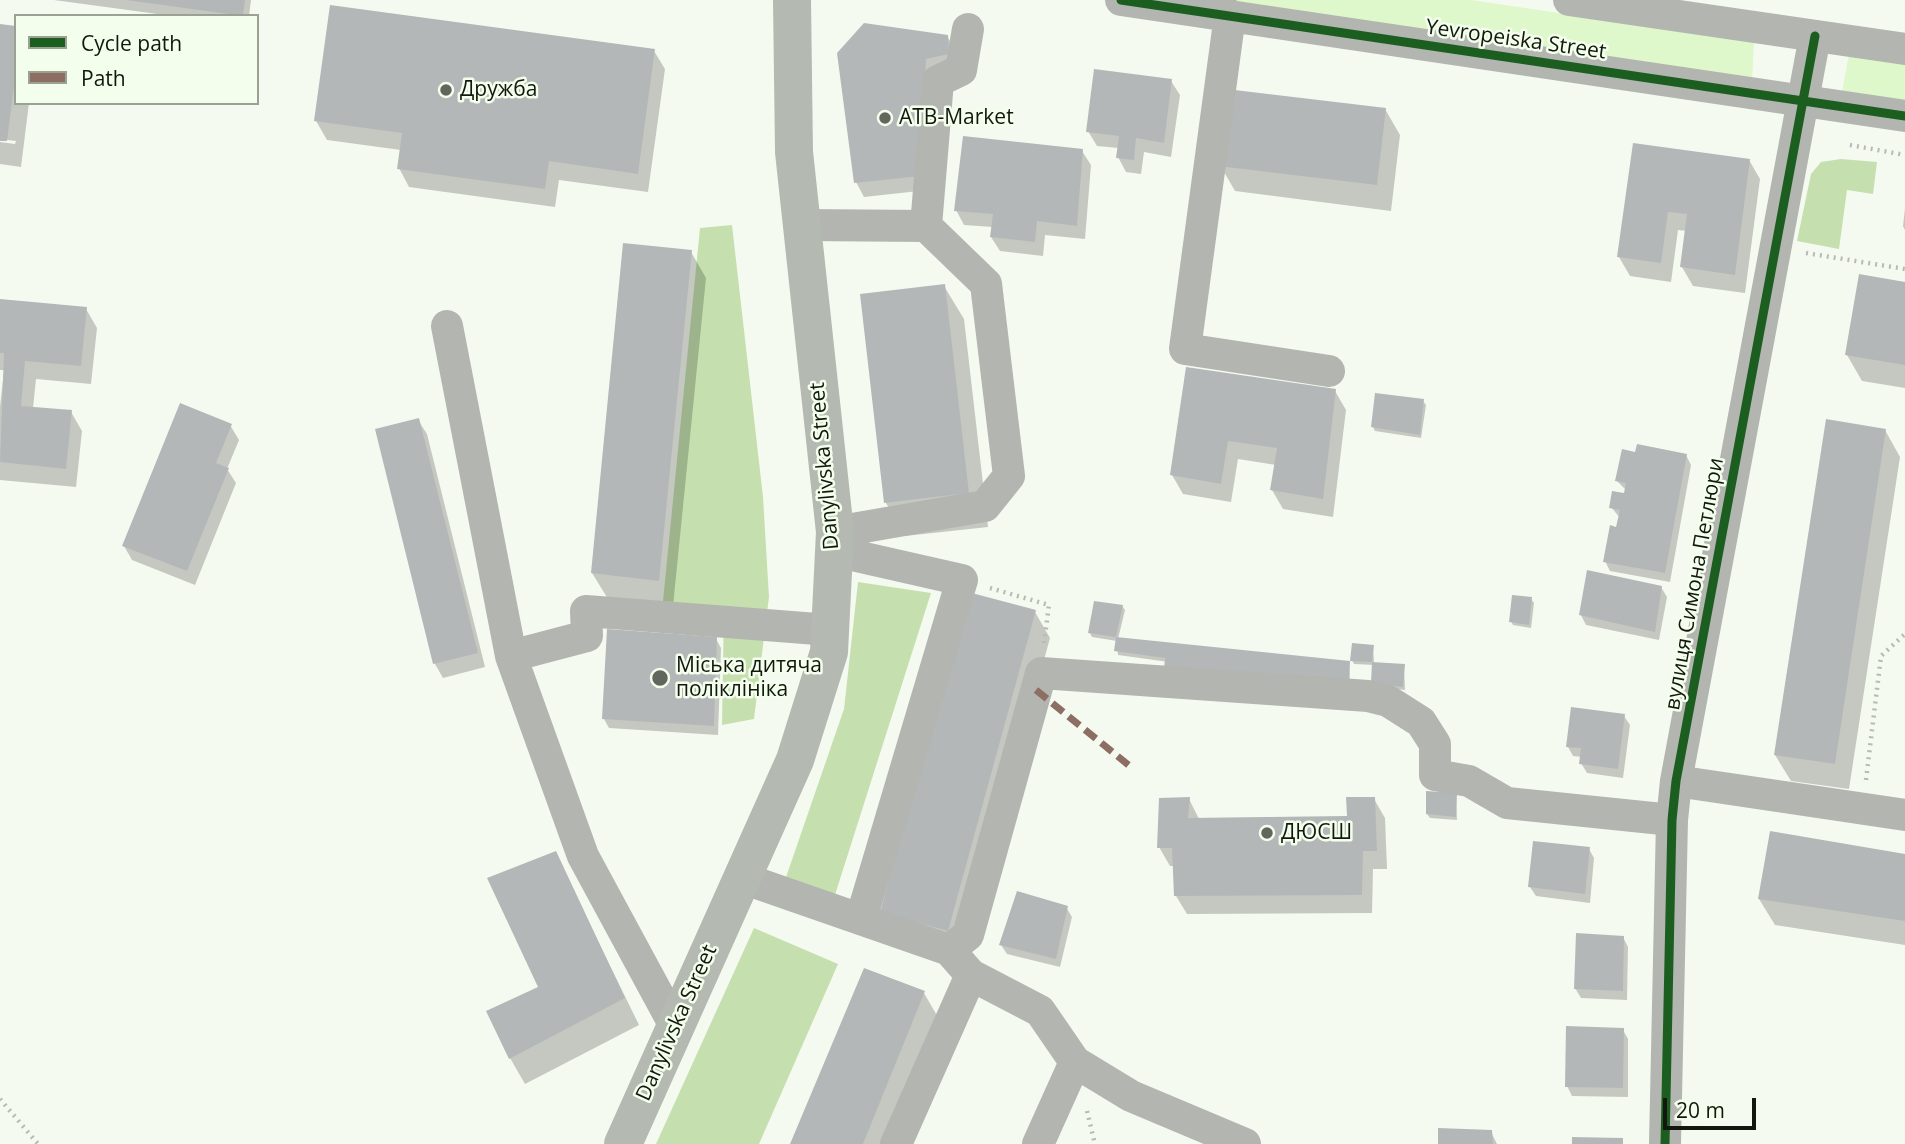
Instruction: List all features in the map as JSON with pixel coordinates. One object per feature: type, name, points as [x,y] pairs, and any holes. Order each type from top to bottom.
[{"type":"main road","name":"Danylivska Street","points":[[624,1144],[795,760],[829,652],[834,541],[794,152],[792,0]]},
{"type":"street","name":"Yevropeiska Street","points":[[1121,0],[1905,116]]},
{"type":"street","points":[[1569,0],[1905,49]]},
{"type":"street","points":[[1230,15],[1185,349],[1329,371]]},
{"type":"street","points":[[926,226],[938,81],[961,70],[968,29]]},
{"type":"street","name":"вулиця Симона Петлюри","points":[[1665,1144],[1672,820],[1676,781],[1815,36]]},
{"type":"street","points":[[802,225],[926,226],[986,284],[1009,476],[985,506],[834,541]]},
{"type":"street","points":[[447,326],[511,656],[583,856],[675,1026]]},
{"type":"street","points":[[834,541],[962,580],[861,919]]},
{"type":"street","points":[[511,656],[587,636],[586,611],[830,630]]},
{"type":"street","points":[[948,950],[968,934],[1041,673],[1388,701],[1420,722],[1436,744],[1436,775],[1469,781],[1507,803],[1672,820]]},
{"type":"street","points":[[1676,781],[1905,816]]},
{"type":"street","points":[[742,878],[948,950],[971,975],[1040,1011],[1075,1062],[1131,1096],[1245,1144]]},
{"type":"street","points":[[896,1144],[971,975]]},
{"type":"street","points":[[1038,1144],[1075,1062]]},
{"type":"path","points":[[1850,145],[1905,155]]},
{"type":"path","points":[[1776,249],[1905,269]]},
{"type":"path","points":[[962,580],[1049,605],[1041,673]]},
{"type":"path","points":[[1862,808],[1881,656],[1905,634]]},
{"type":"path","points":[[0,1099],[38,1144]]},
{"type":"green space","points":[[1200,0],[1471,0],[1754,42],[1752,80]]},
{"type":"green space","points":[[1849,54],[1905,63],[1905,101],[1842,92]]},
{"type":"green space","points":[[1841,159],[1877,162],[1873,194],[1847,190],[1839,249],[1797,241],[1811,174],[1821,162]]},
{"type":"green space","points":[[732,225],[763,497],[769,597],[754,719],[722,725],[724,607],[663,601],[700,228]]},
{"type":"green space","points":[[858,582],[931,593],[834,898],[785,880],[844,709]]},
{"type":"green space","points":[[754,928],[838,964],[759,1144],[656,1144]]},
{"type":"building","points":[[126,0],[245,0],[243,14]]},
{"type":"building","points":[[330,5],[655,49],[638,174],[549,161],[545,189],[397,169],[402,133],[314,121]]},
{"type":"building","name":"ATB-Market","points":[[864,23],[948,35],[949,54],[926,59],[921,176],[854,183],[837,53]]},
{"type":"building","points":[[0,24],[14,26],[14,87],[7,141],[0,141]]},
{"type":"building","points":[[1094,69],[1172,79],[1164,143],[1136,138],[1134,160],[1116,158],[1119,136],[1086,132]]},
{"type":"building","points":[[1226,89],[1386,108],[1377,185],[1218,166]]},
{"type":"building","points":[[963,136],[1083,149],[1077,226],[1037,221],[1035,242],[990,237],[993,214],[954,211]]},
{"type":"building","points":[[1633,143],[1750,159],[1735,275],[1680,267],[1687,214],[1668,212],[1661,263],[1617,257]]},
{"type":"building","points":[[623,243],[692,250],[659,581],[591,573]]},
{"type":"building","points":[[1859,274],[1905,282],[1905,365],[1845,355]]},
{"type":"building","points":[[945,284],[969,493],[884,503],[860,294]]},
{"type":"building","points":[[0,299],[87,307],[81,366],[25,361],[21,406],[72,410],[66,469],[0,462],[4,353],[0,353]]},
{"type":"building","points":[[1186,367],[1336,389],[1323,499],[1270,490],[1277,448],[1228,441],[1221,484],[1170,475]]},
{"type":"building","points":[[1375,393],[1424,399],[1420,435],[1371,427]]},
{"type":"building","points":[[180,403],[232,424],[216,463],[229,468],[187,571],[122,546]]},
{"type":"building","points":[[419,418],[478,653],[433,664],[375,429]]},
{"type":"building","points":[[1826,419],[1886,429],[1835,764],[1774,755]]},
{"type":"building","points":[[1637,444],[1687,454],[1665,573],[1603,562],[1610,525],[1616,527],[1620,510],[1609,508],[1612,491],[1624,493],[1626,483],[1615,481],[1622,449],[1635,452]]},
{"type":"building","points":[[1587,570],[1662,586],[1655,632],[1579,615]]},
{"type":"building","points":[[968,592],[1036,610],[948,931],[880,912]]},
{"type":"building","points":[[1512,595],[1532,597],[1529,625],[1509,622]]},
{"type":"building","points":[[1094,601],[1123,605],[1116,637],[1088,633]]},
{"type":"building","name":"Міська дитяча поліклініка","points":[[607,629],[717,637],[714,726],[602,719]]},
{"type":"building","points":[[1116,637],[1350,661],[1349,684],[1164,669],[1165,658],[1114,651]]},
{"type":"building","points":[[1352,643],[1374,645],[1372,662],[1350,661]]},
{"type":"building","points":[[1372,662],[1405,664],[1403,687],[1371,683]]},
{"type":"building","points":[[1571,707],[1625,714],[1618,769],[1579,764],[1581,748],[1566,747]]},
{"type":"building","points":[[1426,791],[1457,793],[1456,817],[1426,814]]},
{"type":"building","name":"ДЮСШ","points":[[1190,797],[1188,818],[1347,816],[1346,797],[1375,797],[1377,851],[1363,851],[1362,895],[1174,896],[1172,848],[1157,848],[1159,798]]},
{"type":"building","points":[[1770,831],[1905,854],[1905,921],[1758,899]]},
{"type":"building","points":[[1533,841],[1590,847],[1585,894],[1528,887]]},
{"type":"building","points":[[556,851],[625,998],[509,1059],[486,1011],[538,987],[487,878]]},
{"type":"building","points":[[1017,891],[1068,906],[1056,959],[999,945]]},
{"type":"building","points":[[1576,933],[1624,936],[1623,991],[1574,989]]},
{"type":"building","points":[[864,968],[925,991],[863,1144],[790,1144]]},
{"type":"building","points":[[1566,1026],[1624,1028],[1623,1088],[1565,1087]]},
{"type":"building","points":[[1438,1128],[1492,1130],[1493,1144],[1438,1144]]},
{"type":"building","points":[[1572,1137],[1623,1138],[1623,1144],[1572,1144]]},
{"type":"marked path","points":[[1036,690],[1131,767]]},
{"type":"cycle path","points":[[1121,0],[1905,116]]},
{"type":"cycle path","points":[[1665,1144],[1672,820],[1676,781],[1815,36]]},
{"type":"place","name":"Дружба","points":[[446,90]]},
{"type":"place","name":"ATB-Market","points":[[885,118]]},
{"type":"place","name":"Міська дитяча поліклініка","points":[[660,678]]},
{"type":"place","name":"ДЮСШ","points":[[1267,833]]}]
